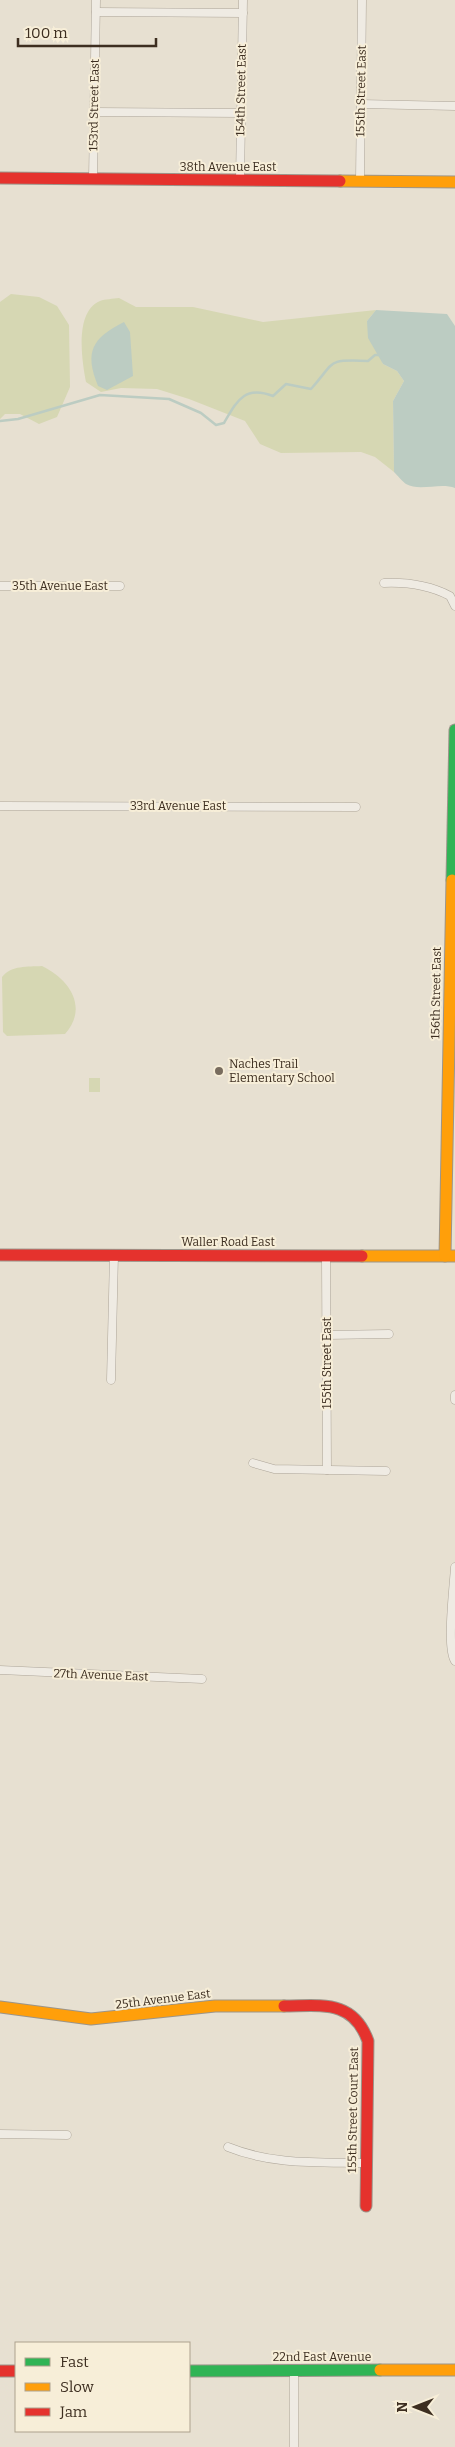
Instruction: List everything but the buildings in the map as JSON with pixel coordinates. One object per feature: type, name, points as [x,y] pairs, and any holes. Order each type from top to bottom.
[{"type":"street","name":"153rd Street East","points":[[93,179],[96,0]]},
{"type":"street","name":"154th Street East","points":[[240,180],[243,0]]},
{"type":"street","name":"155th Street East","points":[[360,181],[362,0]]},
{"type":"street","points":[[96,12],[243,13]]},
{"type":"street","points":[[361,104],[455,106]]},
{"type":"street","points":[[94,112],[241,113]]},
{"type":"street","name":"38th Avenue East","points":[[0,178],[455,182]]},
{"type":"street","points":[[384,583],[406,582],[424,586],[450,596],[455,606]]},
{"type":"street","name":"35th Avenue East","points":[[0,586],[120,586]]},
{"type":"street","name":"156th Street East","points":[[450,1256],[455,730]]},
{"type":"street","name":"33rd Avenue East","points":[[0,806],[356,807]]},
{"type":"street","name":"Waller Road East","points":[[0,1255],[450,1256]]},
{"type":"street","points":[[111,1380],[114,1256]]},
{"type":"street","name":"155th Street East","points":[[326,1256],[327,1470]]},
{"type":"street","points":[[327,1335],[388,1334]]},
{"type":"street","points":[[455,1395],[455,1400]]},
{"type":"street","points":[[253,1462],[274,1469],[386,1471]]},
{"type":"street","points":[[455,1567],[451,1641],[451,1652],[455,1661]]},
{"type":"street","name":"27th Avenue East","points":[[0,1670],[202,1678]]},
{"type":"street","name":"25th Avenue East","points":[[0,2007],[91,2019],[116,2018],[207,2006],[327,2006],[345,2010],[356,2017]]},
{"type":"street","name":"155th Street Court East","points":[[356,2017],[363,2026],[368,2041],[365,2163],[366,2206]]},
{"type":"street","points":[[0,2134],[67,2135]]},
{"type":"street","points":[[228,2147],[244,2153],[284,2161],[365,2163]]},
{"type":"street","name":"22nd East Avenue","points":[[190,2371],[455,2370]]},
{"type":"street","points":[[0,2371],[15,2371]]},
{"type":"street","points":[[294,2371],[294,2447]]},
{"type":"green space","points":[[11,294],[39,297],[57,306],[69,325],[70,387],[57,417],[39,424],[20,414],[5,414],[0,419],[0,302]]},
{"type":"green space","points":[[119,298],[136,307],[193,307],[263,322],[376,310],[367,321],[383,364],[397,371],[404,381],[393,401],[394,472],[375,457],[361,452],[281,453],[260,444],[245,421],[189,399],[157,389],[121,388],[101,392],[86,382],[82,350],[83,326],[86,315],[92,307],[102,300]]},
{"type":"green space","points":[[42,966],[60,978],[73,995],[75,1014],[72,1024],[65,1034],[7,1036],[3,1032],[2,977],[10,970]]},
{"type":"green space","points":[[89,1078],[100,1078],[100,1092],[89,1092]]},
{"type":"shaded area","points":[[376,310],[447,314],[455,326],[455,488],[449,486],[412,486],[406,484],[394,472],[393,401],[404,381],[397,371],[383,364],[368,338],[367,321]]},
{"type":"shaded area","points":[[124,322],[130,332],[133,376],[107,390],[98,386],[94,374],[92,355],[94,347],[104,334]]},
{"type":"waterway","points":[[0,421],[18,419],[100,395],[169,399],[201,413],[216,425],[224,423],[242,397],[248,394],[255,392],[273,396],[286,384],[311,389],[333,364],[345,361],[368,361],[375,355],[381,355]]},
{"type":"traffic: fast","points":[[452,880],[455,730]]},
{"type":"traffic: fast","points":[[190,2371],[380,2370]]},
{"type":"traffic: slow","points":[[340,181],[455,182]]},
{"type":"traffic: slow","points":[[445,1256],[452,880]]},
{"type":"traffic: slow","points":[[362,1256],[455,1256]]},
{"type":"traffic: slow","points":[[0,2007],[91,2019],[215,2006],[284,2006]]},
{"type":"traffic: slow","points":[[380,2370],[455,2370]]},
{"type":"traffic: jam","points":[[0,178],[340,181]]},
{"type":"traffic: jam","points":[[0,1255],[362,1256]]},
{"type":"traffic: jam","points":[[284,2006],[323,2006],[345,2011],[362,2027],[368,2041],[366,2206]]},
{"type":"traffic: jam","points":[[0,2371],[15,2371]]},
{"type":"place","name":"Naches Trail Elementary School","points":[[219,1071]]}]
